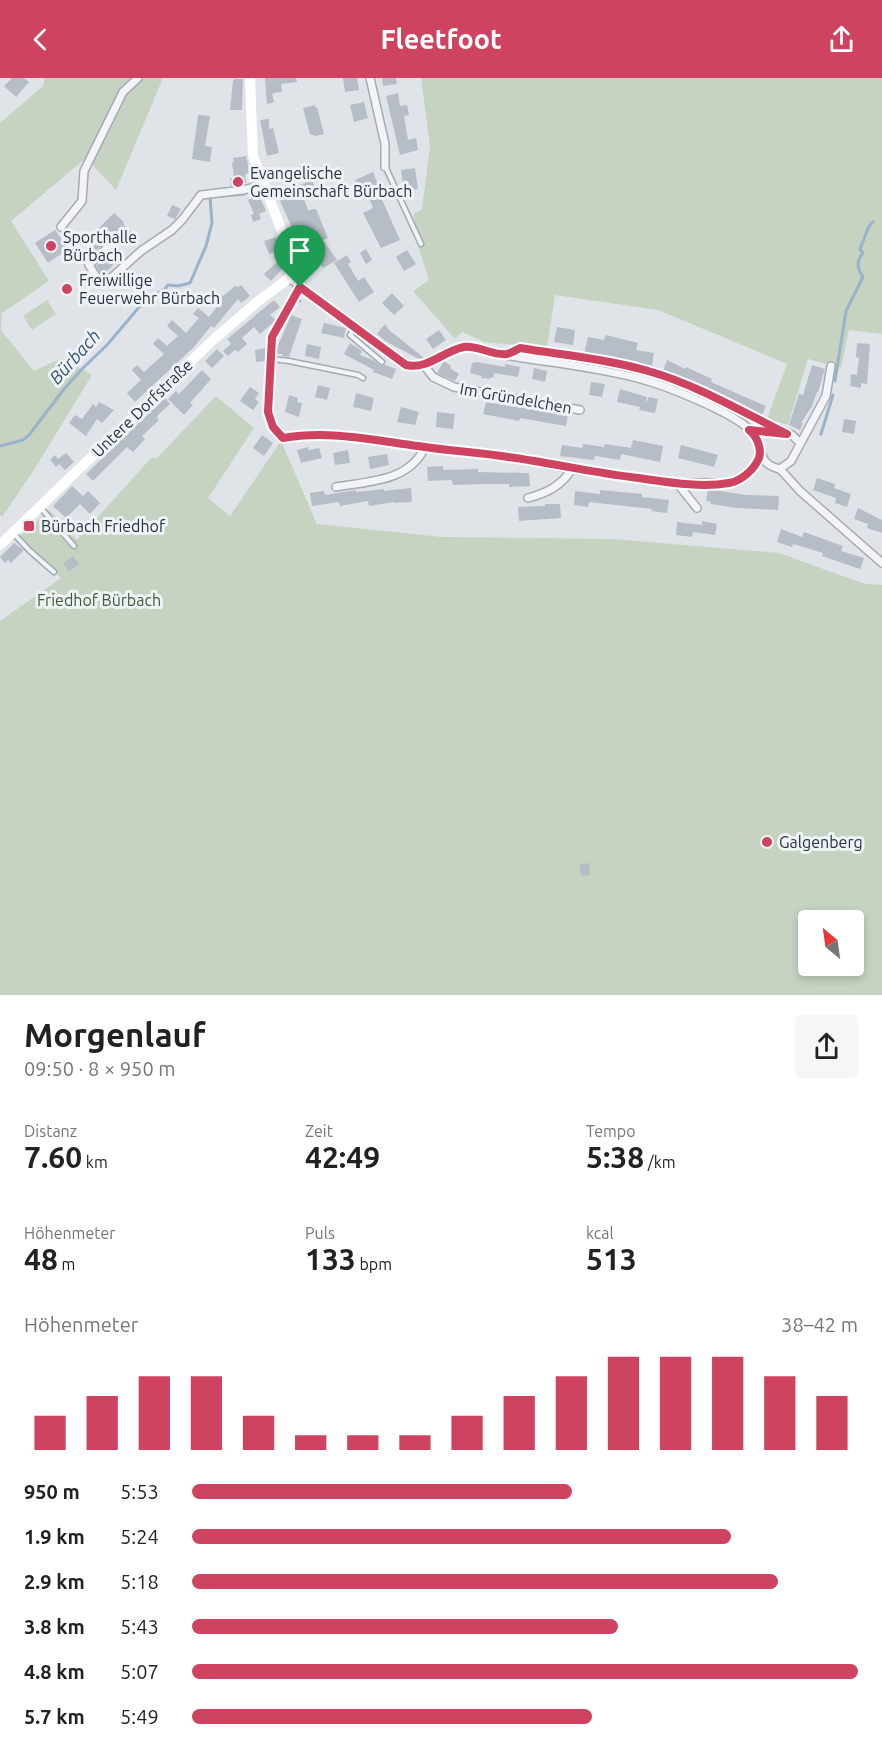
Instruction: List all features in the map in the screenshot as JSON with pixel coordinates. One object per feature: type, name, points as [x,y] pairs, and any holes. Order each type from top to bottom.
[{"type":"street","points":[[61,227],[82,201],[84,171],[123,93],[138,78]]},
{"type":"street","points":[[250,78],[253,156],[290,252],[293,265],[289,278],[300,287],[406,365],[414,367],[424,365],[439,356],[467,347],[605,369],[679,392],[733,418],[749,430],[766,463],[780,469],[800,491],[882,563]]},
{"type":"street","points":[[370,78],[385,144],[385,167]]},
{"type":"street","points":[[111,244],[89,266],[97,278],[112,277],[141,251],[172,230],[201,195],[263,185]]},
{"type":"street","name":"Untere Dorfstraße","points":[[0,545],[212,341],[289,278]]},
{"type":"street","points":[[300,287],[272,337],[268,412],[273,427],[283,438],[314,434],[361,438],[510,457],[572,469],[677,483],[730,483],[740,479],[754,468],[760,454]]},
{"type":"street","points":[[506,354],[520,348],[649,371],[688,387],[787,434],[799,442]]},
{"type":"street","name":"Im Gründelchen","points":[[424,365],[433,377],[454,387],[580,410]]},
{"type":"street","points":[[780,469],[791,460],[826,396],[831,366]]},
{"type":"street","points":[[749,430],[787,434]]},
{"type":"street","points":[[336,487],[397,476],[420,458],[425,447]]},
{"type":"street","points":[[528,498],[556,487],[572,469]]},
{"type":"street","points":[[677,483],[697,508]]},
{"type":"lane","points":[[385,167],[421,244]]},
{"type":"lane","points":[[355,326],[350,335],[382,362]]},
{"type":"lane","points":[[272,359],[314,365],[363,378]]},
{"type":"lane","points":[[39,507],[74,546]]},
{"type":"lane","points":[[13,533],[54,572]]},
{"type":"green space","points":[[45,78],[163,78],[116,190],[86,158],[11,221],[49,281],[2,313],[1,330],[34,371],[62,358],[92,375],[2,517],[0,515],[0,123],[43,86]]},
{"type":"green space","points":[[421,78],[882,78],[882,334],[849,330],[841,368],[808,359],[788,425],[767,419],[787,364],[658,310],[555,295],[547,348],[484,342],[462,332],[455,339],[413,291],[429,280],[416,239],[414,214],[422,209],[430,146]]},
{"type":"green space","points":[[47,300],[56,314],[32,330],[23,316]]},
{"type":"green space","name":"Friedhof Bürbach","points":[[216,396],[254,428],[208,498],[230,516],[281,441],[317,524],[442,537],[613,539],[779,553],[865,584],[882,585],[882,995],[0,995],[0,621],[61,578],[20,536],[49,510],[77,540],[152,457],[156,459]]},
{"type":"building","points":[[12,78],[24,78],[29,82],[16,97],[4,86]]},
{"type":"building","points":[[265,78],[296,78],[297,82],[281,84],[282,92],[272,93],[274,102],[267,104]]},
{"type":"building","points":[[343,78],[357,78],[359,90],[345,92]]},
{"type":"building","points":[[382,78],[396,78],[397,84],[383,86]]},
{"type":"building","points":[[243,79],[242,110],[230,110],[233,80]]},
{"type":"building","points":[[398,93],[400,106],[407,105],[409,115],[404,116],[408,140],[416,138],[418,150],[400,155],[386,96]]},
{"type":"building","points":[[364,102],[368,118],[354,122],[350,105]]},
{"type":"building","points":[[315,105],[324,134],[316,136],[310,134],[303,108]]},
{"type":"building","points":[[198,115],[210,116],[205,146],[212,147],[210,162],[192,159]]},
{"type":"building","points":[[269,119],[269,129],[273,128],[279,153],[267,156],[260,120]]},
{"type":"building","points":[[246,156],[250,173],[245,174],[246,183],[231,186],[230,178],[234,178],[233,158]]},
{"type":"building","points":[[281,168],[284,177],[275,180],[272,171]]},
{"type":"building","points":[[415,168],[418,189],[404,191],[401,170]]},
{"type":"building","points":[[373,172],[381,193],[379,193],[400,240],[381,248],[363,213],[373,208],[365,187],[359,189],[355,180]]},
{"type":"building","points":[[313,180],[314,188],[300,189],[308,210],[316,209],[328,238],[323,240],[337,260],[323,268],[321,265],[312,271],[302,254],[308,250],[301,229],[294,232],[280,201],[294,195],[291,188]]},
{"type":"building","points":[[259,195],[266,211],[259,214],[261,219],[253,222],[251,215],[254,214],[248,200]]},
{"type":"building","points":[[172,205],[181,209],[175,219],[167,216]]},
{"type":"building","points":[[114,213],[139,238],[126,239],[123,242],[119,238],[99,238],[104,243],[96,251],[86,241]]},
{"type":"building","name":"Sporthalle Bürbach","points":[[55,230],[68,249],[48,263],[35,243]]},
{"type":"building","points":[[276,237],[281,250],[269,254],[264,241]]},
{"type":"building","points":[[366,249],[372,260],[366,264],[360,253]]},
{"type":"building","points":[[407,250],[416,264],[404,271],[396,257]]},
{"type":"building","points":[[112,251],[118,260],[105,273],[100,273],[96,266]]},
{"type":"building","points":[[347,255],[351,262],[348,264],[358,281],[364,277],[374,292],[359,302],[334,263]]},
{"type":"building","points":[[278,261],[284,267],[271,281],[264,274]]},
{"type":"building","points":[[241,285],[250,296],[241,303],[238,299],[214,328],[211,326],[194,347],[135,402],[127,393],[141,380],[132,370],[137,365],[144,372],[164,354],[153,344],[158,338],[167,346],[178,336],[167,326],[172,320],[186,333],[199,318],[193,314],[198,308],[209,317],[219,304],[211,299],[217,292],[223,296],[235,286]]},
{"type":"building","points":[[392,293],[404,306],[394,315],[382,303]]},
{"type":"building","points":[[274,300],[280,307],[270,315],[275,319],[274,322],[260,334],[254,327],[242,338],[247,344],[238,352],[235,350],[228,356],[223,351],[231,344],[227,339]]},
{"type":"building","points":[[291,315],[302,319],[289,357],[277,354],[277,348]]},
{"type":"building","points":[[324,323],[346,328],[344,338],[321,333]]},
{"type":"building","points":[[385,324],[389,330],[424,358],[419,359],[385,341],[377,334]]},
{"type":"building","points":[[557,327],[575,330],[573,345],[554,342]]},
{"type":"building","points":[[439,330],[446,340],[433,349],[426,339]]},
{"type":"building","points":[[606,335],[638,343],[636,350],[654,353],[652,366],[613,357],[612,359],[584,354],[588,337],[604,340]]},
{"type":"building","points":[[350,343],[362,351],[360,355],[381,366],[396,369],[392,379],[373,372],[374,370],[344,354]]},
{"type":"building","points":[[857,343],[870,344],[867,384],[861,383],[861,388],[850,386],[851,374],[857,375],[859,358],[856,357]]},
{"type":"building","points":[[307,344],[321,347],[319,359],[305,356]]},
{"type":"building","points":[[266,348],[265,361],[256,362],[255,350]]},
{"type":"building","points":[[217,349],[224,356],[212,368],[205,361]]},
{"type":"building","points":[[667,360],[766,406],[762,415],[663,371]]},
{"type":"building","points":[[444,361],[459,374],[455,381],[437,373]]},
{"type":"building","points":[[472,363],[520,367],[518,377],[494,373],[493,378],[481,378],[482,376],[470,373]]},
{"type":"building","points":[[812,365],[825,369],[818,392],[801,423],[803,423],[800,430],[789,425],[799,394],[803,395]]},
{"type":"building","points":[[534,368],[547,371],[545,382],[532,379]]},
{"type":"building","points":[[202,370],[211,379],[190,403],[193,405],[184,415],[168,399],[176,391],[179,394]]},
{"type":"building","points":[[591,382],[605,384],[602,397],[589,395]]},
{"type":"building","points":[[318,385],[330,388],[327,400],[315,397]]},
{"type":"building","points":[[250,387],[259,393],[255,399],[259,402],[253,410],[240,401]]},
{"type":"building","points":[[620,389],[647,397],[646,403],[649,397],[658,399],[655,413],[617,402]]},
{"type":"building","points":[[356,393],[374,398],[371,411],[353,407]]},
{"type":"building","points":[[289,395],[298,398],[297,402],[302,403],[299,417],[285,412]]},
{"type":"building","points":[[165,398],[170,404],[158,415],[159,420],[142,436],[145,439],[133,452],[127,447],[93,481],[86,474]]},
{"type":"building","points":[[99,402],[114,410],[102,423],[97,419],[86,436],[69,423],[75,415],[82,419],[93,404],[96,407]]},
{"type":"building","points":[[486,402],[568,415],[566,426],[483,414]]},
{"type":"building","points":[[401,407],[419,412],[415,425],[397,422]]},
{"type":"building","points":[[437,412],[455,414],[453,429],[436,427]]},
{"type":"building","points":[[844,419],[856,421],[854,434],[842,432]]},
{"type":"building","points":[[262,435],[273,443],[264,456],[253,448]]},
{"type":"building","points":[[633,440],[663,446],[660,462],[621,454],[620,460],[595,456],[594,460],[560,456],[562,445],[582,448],[583,444],[604,447],[605,444],[631,448]]},
{"type":"building","points":[[681,445],[718,455],[714,467],[678,458]]},
{"type":"building","points":[[308,447],[309,450],[319,448],[322,458],[301,463],[297,450]]},
{"type":"building","points":[[348,450],[350,463],[335,465],[333,453]]},
{"type":"building","points":[[66,453],[74,462],[65,470],[59,464],[56,467],[50,460],[55,455],[58,459]]},
{"type":"building","points":[[387,454],[389,465],[370,469],[368,457]]},
{"type":"building","points":[[443,466],[443,470],[478,469],[478,472],[529,473],[530,486],[453,485],[452,480],[428,481],[427,467]]},
{"type":"building","points":[[817,478],[835,484],[834,488],[851,494],[847,507],[835,503],[836,498],[813,490]]},
{"type":"building","points":[[72,486],[83,496],[88,491],[100,503],[90,514],[80,504],[66,518],[53,506]]},
{"type":"building","points":[[411,488],[412,502],[369,506],[368,501],[340,506],[339,502],[312,506],[310,493],[324,491],[325,495],[356,490],[356,492],[384,489],[384,491]]},
{"type":"building","points":[[708,489],[746,495],[779,496],[778,510],[711,504],[706,501]]},
{"type":"building","points":[[600,490],[642,494],[642,497],[669,500],[667,513],[651,511],[652,509],[589,502],[588,507],[574,505],[575,491],[600,494]]},
{"type":"building","points":[[545,504],[560,504],[561,518],[519,521],[518,507],[545,506]]},
{"type":"building","points":[[858,508],[882,520],[882,533],[867,528],[868,524],[854,519]]},
{"type":"building","points":[[702,521],[717,524],[715,535],[693,532],[692,537],[676,535],[677,522],[702,525]]},
{"type":"building","points":[[781,529],[802,537],[804,532],[843,546],[841,551],[864,558],[860,569],[822,556],[823,553],[777,542]]},
{"type":"building","points":[[14,543],[24,550],[11,563],[8,560],[5,563],[0,557]]},
{"type":"building","points":[[73,556],[79,564],[69,572],[63,563]]},
{"type":"building","points":[[589,863],[590,875],[581,876],[579,865]]},
{"type":"waterway","name":"Bürbach","points":[[0,446],[23,440],[29,435],[64,389],[107,345],[146,299],[168,285],[178,286],[190,283],[206,246],[212,223],[210,197],[244,194]]},
{"type":"waterway","points":[[835,381],[846,311],[863,277],[858,265],[863,253],[860,249],[869,226],[873,222]]},
{"type":"waterway","points":[[821,434],[833,395]]},
{"type":"place","name":"Evangelische Gemeinschaft Bürbach","points":[[238,182]]},
{"type":"place","name":"Sporthalle Bürbach","points":[[51,246]]},
{"type":"place","name":"Freiwillige Feuerwehr Bürbach","points":[[67,289]]},
{"type":"place","name":"Bürbach Friedhof","points":[[29,526]]},
{"type":"place","name":"Galgenberg","points":[[767,842]]},
{"type":"route","points":[[300,287],[406,365],[414,367],[424,365],[439,356],[467,347],[506,354],[520,348],[619,364],[649,371],[688,387],[787,434],[749,430],[759,446],[758,462],[740,479],[730,483],[716,484],[677,483],[621,477],[510,457],[361,438],[314,434],[283,438],[273,427],[268,412],[272,337],[300,287]]}]
